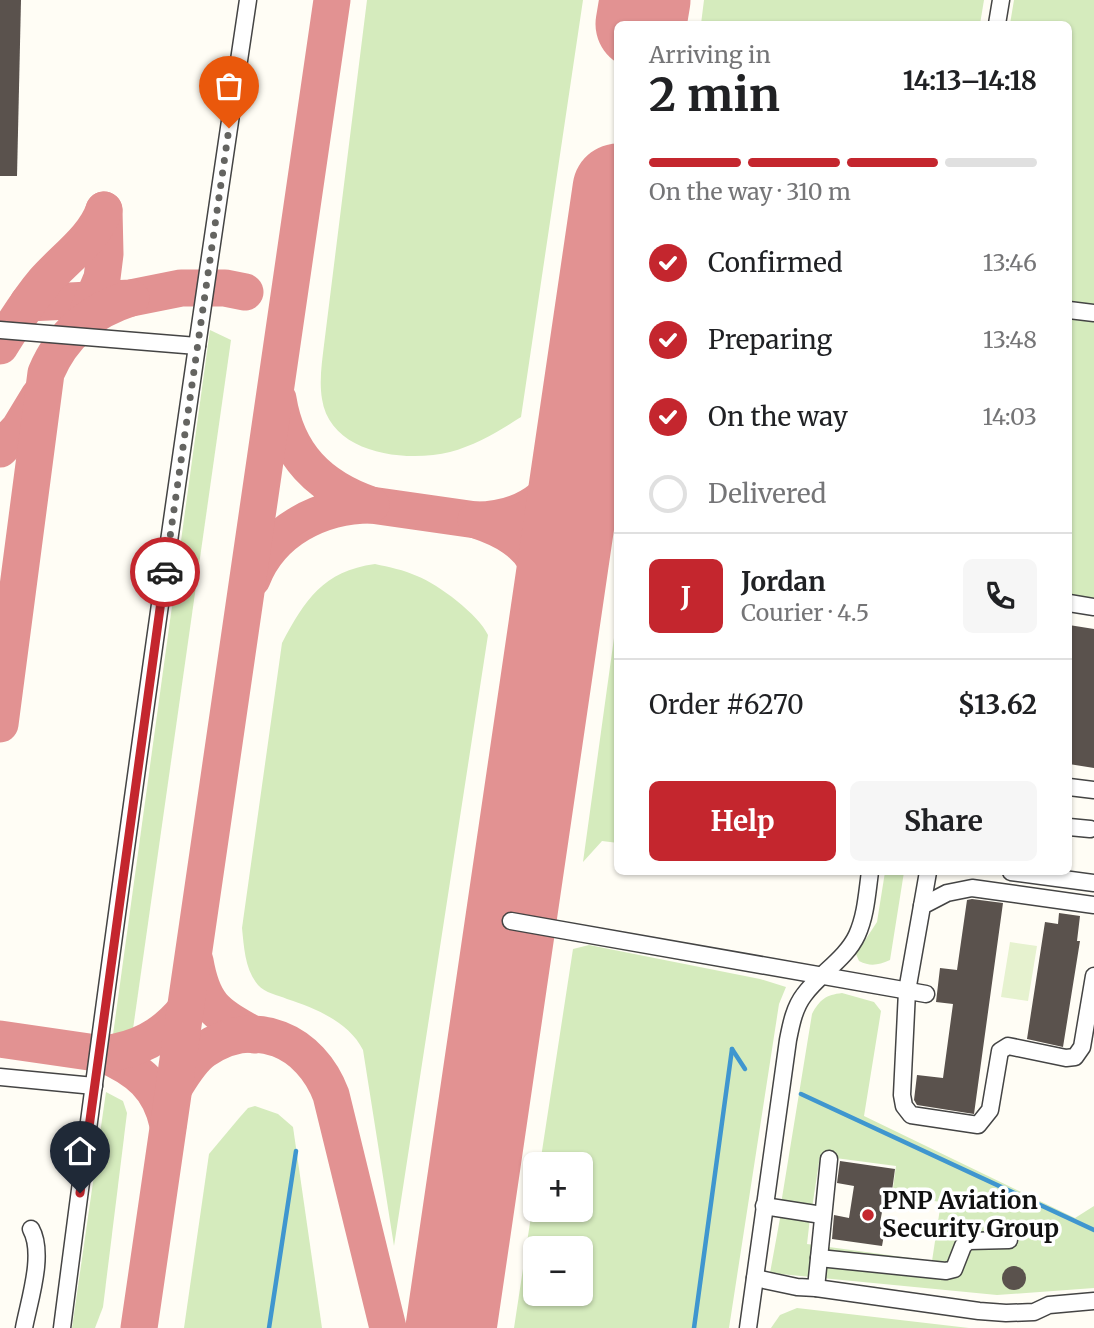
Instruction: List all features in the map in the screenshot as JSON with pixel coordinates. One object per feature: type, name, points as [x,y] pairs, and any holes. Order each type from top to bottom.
[{"type":"lane","points":[[62,1328],[197,346],[248,0]]},
{"type":"lane","points":[[998,21],[1001,0]]},
{"type":"lane","points":[[1072,310],[1094,313]]},
{"type":"lane","points":[[0,330],[197,346]]},
{"type":"lane","points":[[1072,603],[1094,607]]},
{"type":"lane","points":[[1072,787],[1094,790]]},
{"type":"lane","points":[[1072,827],[1090,829]]},
{"type":"lane","points":[[748,1328],[793,1016],[802,997],[842,956],[856,936],[865,910],[870,875]]},
{"type":"lane","points":[[927,875],[907,991],[902,1095],[904,1106],[911,1115],[978,1125],[990,1110],[1000,1051],[1008,1046],[1066,1058],[1075,1057],[1082,1047],[1094,976]]},
{"type":"lane","points":[[1034,875],[1094,883]]},
{"type":"lane","points":[[922,906],[947,893],[972,888],[1094,905]]},
{"type":"lane","points":[[511,921],[926,994]]},
{"type":"lane","points":[[0,1077],[94,1086]]},
{"type":"lane","points":[[816,1288],[829,1159]]},
{"type":"lane","points":[[764,1206],[822,1215]]},
{"type":"lane","points":[[23,1328],[37,1258],[37,1246],[31,1229]]},
{"type":"lane","points":[[819,1258],[946,1271],[954,1269],[963,1246],[968,1241],[1009,1240]]},
{"type":"lane","points":[[755,1278],[797,1287],[993,1312],[1034,1311],[1049,1305],[1094,1301]]},
{"type":"green space","points":[[367,0],[583,0],[521,417],[469,446],[432,455],[392,455],[354,443],[339,432],[328,418],[322,399],[322,358]]},
{"type":"green space","points":[[704,0],[984,0],[980,21],[701,21]]},
{"type":"green space","points":[[1014,0],[1094,0],[1094,306],[1072,302],[1072,21],[1010,21]]},
{"type":"green space","points":[[1072,318],[1094,322],[1094,599],[1072,595]]},
{"type":"green space","points":[[210,330],[231,340],[132,1036],[112,1042]]},
{"type":"green space","points":[[375,564],[407,572],[436,586],[476,618],[488,635],[394,1246],[363,1050],[349,1031],[330,1017],[268,992],[258,985],[248,965],[242,928],[282,643],[299,614],[318,590],[342,573]]},
{"type":"green space","points":[[614,638],[614,842],[602,841],[583,862]]},
{"type":"green space","points":[[885,875],[904,875],[890,960],[871,965],[859,961],[856,954],[877,922]]},
{"type":"green space","points":[[1010,942],[1037,946],[1028,1001],[1001,997]]},
{"type":"green space","points":[[589,945],[760,979],[786,987],[779,1004],[729,1328],[514,1328],[523,1269],[523,1306],[593,1306],[593,1236],[528,1236],[530,1222],[593,1222],[593,1152],[542,1152],[573,949]]},
{"type":"green space","points":[[842,993],[874,1002],[881,1011],[864,1116],[1075,1218],[1094,1206],[1094,1288],[997,1295],[770,1273],[781,1213],[810,1218],[807,1244],[932,1261],[941,1202],[892,1195],[896,1166],[820,1156],[812,1208],[781,1204],[812,1014],[824,999]]},
{"type":"green space","points":[[106,1092],[123,1101],[127,1113],[103,1307],[95,1328],[72,1328]]},
{"type":"green space","points":[[255,1106],[278,1114],[293,1127],[322,1328],[184,1328],[209,1154],[248,1108]]},
{"type":"green space","points":[[797,1308],[969,1328],[771,1328],[780,1315]]},
{"type":"building","points":[[0,0],[21,0],[17,176],[0,176]]},
{"type":"building","points":[[1072,625],[1094,629],[1094,768],[1072,764]]},
{"type":"building","points":[[967,900],[1003,903],[974,1114],[917,1105],[914,1100],[917,1075],[943,1078],[953,1004],[936,1002],[940,968],[957,970]]},
{"type":"building","points":[[1059,913],[1080,916],[1077,941],[1080,941],[1063,1047],[1027,1039],[1045,922],[1058,924]]},
{"type":"building","points":[[840,1161],[895,1169],[892,1191],[886,1190],[880,1223],[886,1224],[882,1246],[832,1239],[834,1215],[849,1218],[854,1186],[837,1183]]},
{"type":"building","points":[[1014,1266],[1025,1273],[1026,1278],[1019,1289],[1014,1290],[1003,1283],[1002,1278],[1009,1267]]},
{"type":"waterway","points":[[732,1049],[745,1069]]},
{"type":"waterway","points":[[694,1328],[732,1049]]},
{"type":"waterway","points":[[801,1094],[1094,1230]]},
{"type":"waterway","points":[[269,1328],[296,1151]]},
{"type":"taxiway","points":[[139,1328],[332,0]]},
{"type":"taxiway","points":[[81,328],[102,278],[105,254],[104,210]]},
{"type":"taxiway","points":[[0,346],[38,290],[86,239],[104,210]]},
{"type":"taxiway","points":[[28,303],[131,298],[181,288],[225,288],[245,292]]},
{"type":"taxiway","points":[[0,724],[46,373],[61,346],[80,325],[103,310],[131,298]]},
{"type":"taxiway","points":[[0,449],[19,429],[39,396]]},
{"type":"taxiway","points":[[252,579],[272,547],[300,524],[316,515],[334,510],[371,505],[336,489],[308,466],[289,437],[278,399]]},
{"type":"taxiway","points":[[554,629],[542,574],[535,560],[513,537],[476,520],[496,519],[513,514],[542,498],[565,472],[582,439]]},
{"type":"taxiway","points":[[371,505],[476,520]]},
{"type":"taxiway","points":[[195,961],[202,989],[213,1007],[254,1035]]},
{"type":"taxiway","points":[[103,1054],[148,1041],[168,1028],[185,1010]]},
{"type":"taxiway","points":[[174,1088],[191,1063],[204,1050],[223,1040],[243,1035],[279,1039],[310,1060],[331,1095],[388,1328]]},
{"type":"taxiway","points":[[0,1039],[103,1054],[116,1060],[146,1081],[159,1100],[168,1125]]},
{"type":"runway","points":[[642,21],[645,0]]},
{"type":"runway","points":[[451,1328],[614,216]]},
{"type":"way so far","points":[[165,572],[229,128]]},
{"type":"place","name":"PNP Aviation Security Group","points":[[868,1215]]},
{"type":"route","points":[[80,1193],[165,572]]}]
